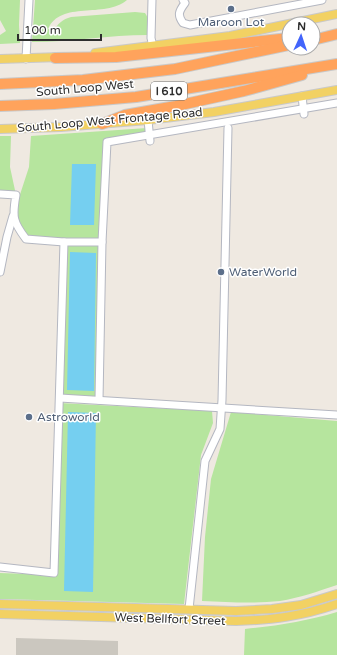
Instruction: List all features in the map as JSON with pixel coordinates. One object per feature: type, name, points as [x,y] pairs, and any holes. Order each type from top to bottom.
[{"type":"highway","points":[[321,35],[337,34]]},
{"type":"highway","points":[[321,38],[337,34]]},
{"type":"highway","points":[[55,58],[116,57],[281,39]]},
{"type":"highway","name":"South Loop West","points":[[0,84],[83,80],[175,69],[281,46]]},
{"type":"highway","points":[[102,124],[125,115],[176,106],[244,91],[337,65]]},
{"type":"highway","name":"South Loop West","points":[[0,106],[54,104],[136,97],[337,65]]},
{"type":"main road","points":[[0,59],[55,58],[153,47],[230,36],[337,14]]},
{"type":"main road","name":"South Loop West Frontage Road","points":[[0,129],[60,127],[148,120],[214,112],[337,90]]},
{"type":"main road","name":"West Bellfort Street","points":[[0,604],[236,611],[272,609],[301,605],[337,594]]},
{"type":"main road","name":"West Bellfort Street","points":[[0,614],[236,621],[267,620],[299,616],[337,604]]},
{"type":"lane","points":[[26,59],[29,0]]},
{"type":"lane","points":[[152,0],[153,47]]},
{"type":"lane","points":[[185,1],[179,11],[179,15],[184,23],[190,25],[322,0]]},
{"type":"lane","points":[[302,96],[304,111]]},
{"type":"lane","points":[[99,400],[102,242],[107,142],[150,138],[304,111],[337,102]]},
{"type":"lane","points":[[148,120],[150,138]]},
{"type":"lane","points":[[189,609],[205,461],[220,429],[222,408],[228,128]]},
{"type":"lane","points":[[0,194],[16,196],[0,272]]},
{"type":"lane","points":[[13,216],[18,229],[26,239],[64,242],[102,242]]},
{"type":"lane","points":[[0,567],[54,573],[64,242]]},
{"type":"lane","points":[[60,398],[337,415]]},
{"type":"green space","points":[[0,0],[20,0],[20,43],[0,44],[0,35],[6,31],[0,20]]},
{"type":"green space","points":[[35,0],[127,0],[118,6],[73,12],[63,15],[54,20],[48,29],[54,31],[61,22],[71,17],[135,12],[145,13],[147,15],[148,35],[32,42]]},
{"type":"green space","points":[[147,128],[149,135],[107,142],[99,400],[60,398],[64,242],[26,239],[13,216],[29,167],[31,136]]},
{"type":"green space","points":[[0,136],[11,136],[10,167],[16,195],[0,194]]},
{"type":"green space","points":[[59,403],[212,411],[213,423],[201,455],[184,604],[0,599],[0,573],[55,575]]},
{"type":"green space","points":[[231,412],[337,421],[337,585],[280,601],[251,603],[202,601],[205,537],[211,479]]},
{"type":"green space","points":[[337,612],[337,655],[244,655],[245,629],[291,623]]},
{"type":"water","points":[[72,164],[96,164],[94,225],[70,225]]},
{"type":"water","points":[[70,252],[96,253],[94,391],[67,390]]},
{"type":"water","points":[[68,412],[96,413],[93,592],[64,591]]},
{"type":"building","points":[[16,638],[118,641],[118,655],[16,655]]},
{"type":"place","name":"Maroon Lot","points":[[231,9]]},
{"type":"place","name":"WaterWorld","points":[[221,272]]},
{"type":"place","name":"Astroworld","points":[[29,417]]}]
